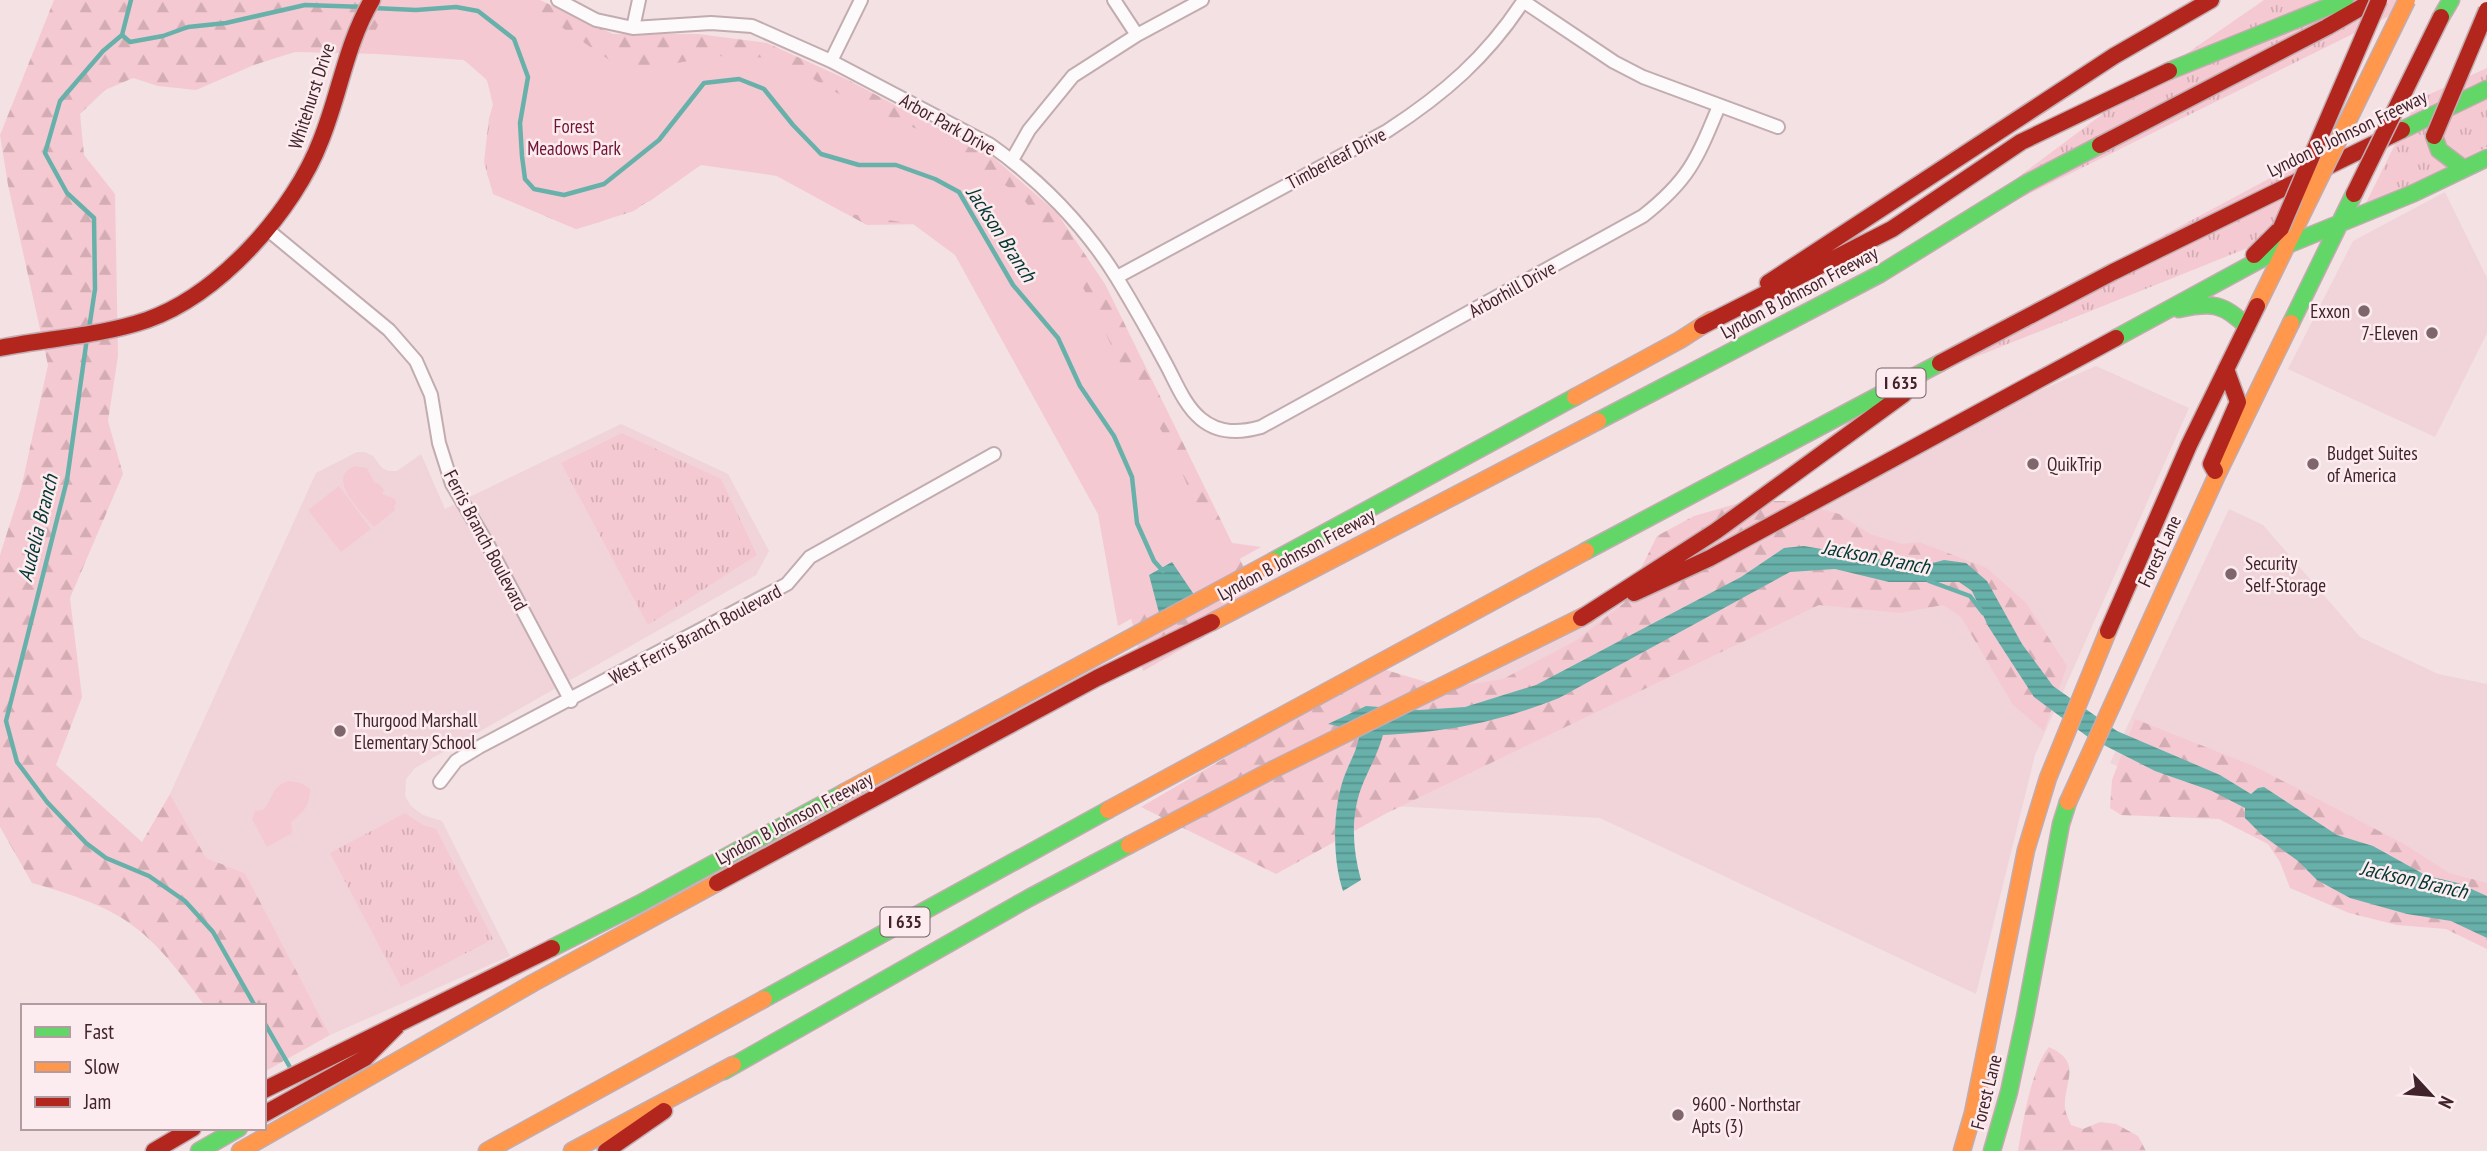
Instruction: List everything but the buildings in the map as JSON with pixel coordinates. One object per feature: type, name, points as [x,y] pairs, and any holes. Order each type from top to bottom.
[{"type":"main road","points":[[266,1089],[639,904],[1680,340],[2114,56],[2211,0]]},
{"type":"main road","points":[[1702,326],[1892,229],[2021,142],[2192,60],[2345,0]]},
{"type":"main road","name":"Lyndon B Johnson Freeway","points":[[240,1151],[533,983],[1097,678],[1234,611],[1880,274],[2027,183],[2294,45],[2374,0]]},
{"type":"main road","points":[[2231,275],[2281,228],[2379,0]]},
{"type":"main road","name":"Forest Lane","points":[[1962,1151],[1973,1113],[2026,849],[2048,778],[2189,445],[2407,0]]},
{"type":"main road","name":"Forest Lane","points":[[1992,1151],[2009,1092],[2061,824],[2073,787],[2217,475],[2451,0]]},
{"type":"main road","name":"Whitehurst Drive","points":[[0,348],[125,326],[172,309],[252,248],[292,199],[323,138],[345,55],[370,2]]},
{"type":"main road","points":[[2464,169],[2439,150],[2434,136],[2487,10]]},
{"type":"main road","name":"Lyndon B Johnson Freeway","points":[[487,1151],[1323,692],[1969,346],[2113,272],[2487,89]]},
{"type":"main road","points":[[572,1151],[733,1065],[1029,898],[1274,769],[1778,523],[2287,245],[2414,193],[2487,158]]},
{"type":"main road","points":[[2159,313],[2204,303],[2213,304],[2235,313],[2247,327]]},
{"type":"main road","points":[[1581,618],[1716,531],[1969,346]]},
{"type":"main road","points":[[2217,475],[2211,464],[2238,402],[2226,369]]},
{"type":"main road","points":[[1994,1012],[2025,1017]]},
{"type":"main road","points":[[266,1113],[365,1058],[397,1026]]},
{"type":"main road","points":[[606,1151],[733,1065]]},
{"type":"main road","points":[[154,1151],[190,1130]]},
{"type":"main road","points":[[199,1151],[236,1130]]},
{"type":"street","name":"Arbor Park Drive","points":[[558,0],[596,20],[633,28],[711,23],[752,26],[831,61],[962,128],[1012,160],[1068,214],[1094,244],[1117,277],[1184,398],[1199,418],[1213,427],[1229,432],[1261,427]]},
{"type":"street","points":[[633,28],[639,0]]},
{"type":"street","points":[[831,61],[862,0]]},
{"type":"street","points":[[1114,0],[1138,35]]},
{"type":"street","points":[[1012,160],[1029,130],[1073,76],[1138,35],[1202,0]]},
{"type":"street","points":[[1523,1],[1614,62],[1643,77],[1778,127]]},
{"type":"street","name":"Timberleaf Drive","points":[[1117,277],[1387,131],[1415,113],[1454,83],[1476,61],[1500,35],[1523,1]]},
{"type":"street","name":"Arborhill Drive","points":[[1261,427],[1643,216],[1670,195],[1682,180],[1699,154],[1718,106]]},
{"type":"street","name":"Ferris Branch Boulevard","points":[[268,230],[389,330],[416,361],[432,395],[439,443],[452,484],[487,543],[571,701]]},
{"type":"street","name":"West Ferris Branch Boulevard","points":[[440,782],[456,761],[787,584],[810,557],[994,454]]},
{"type":"shaded area","points":[[2445,192],[2487,278],[2487,333],[2435,437],[2288,369],[2353,241]]},
{"type":"shaded area","points":[[2096,366],[2189,408],[2035,755],[1976,994],[1600,818],[1224,796],[1854,472]]},
{"type":"shaded area","name":"Thurgood Marshall Elementary School","points":[[621,424],[728,474],[769,551],[756,575],[415,768],[406,779],[405,796],[411,806],[423,815],[442,821],[510,956],[330,1035],[245,873],[206,858],[170,794],[316,473],[357,452],[373,456],[382,468],[389,471],[397,471],[421,454],[445,509]]},
{"type":"shaded area","points":[[2229,509],[2263,525],[2360,637],[2438,674],[2487,684],[2487,927],[2110,763]]},
{"type":"green space","points":[[54,0],[540,0],[613,34],[698,34],[767,43],[848,80],[994,158],[1057,213],[1105,284],[1262,604],[1143,671],[1114,542],[947,239],[931,224],[867,225],[746,159],[719,151],[634,211],[576,229],[493,194],[484,162],[489,118],[496,95],[482,73],[464,60],[422,55],[295,52],[254,65],[196,90],[158,86],[133,78],[105,90],[80,114],[84,155],[115,194],[118,356],[108,421],[123,474],[70,598],[82,697],[56,765],[142,842],[170,794],[206,858],[245,873],[330,1035],[266,1071],[266,1004],[203,1004],[162,952],[132,925],[97,905],[32,883],[0,827],[0,555],[21,489],[48,365],[8,185],[0,135]]},
{"type":"green space","name":"Forest Meadows Park","points":[[391,0],[522,0],[627,72],[716,56],[777,58],[846,98],[942,140],[1022,197],[1075,271],[1118,359],[1170,445],[1211,540],[1261,547],[1118,626],[1098,514],[955,255],[913,224],[845,213],[777,176],[701,165],[650,201],[576,229],[504,198],[487,175],[487,139],[493,105],[487,80],[464,60],[378,54],[366,49]]},
{"type":"green space","points":[[2264,0],[2400,0],[2393,14],[1930,243],[2144,83]]},
{"type":"green space","points":[[2487,68],[2487,147],[2363,209],[2417,100]]},
{"type":"green space","points":[[2328,147],[2290,231],[1821,419]]},
{"type":"green space","points":[[622,433],[721,479],[757,555],[648,625],[561,463]]},
{"type":"green space","points":[[355,466],[367,468],[374,482],[384,490],[382,494],[395,499],[395,510],[374,527],[344,487],[343,478],[346,471]]},
{"type":"green space","points":[[339,486],[371,529],[341,552],[308,510]]},
{"type":"green space","points":[[1746,501],[1792,501],[1839,514],[1870,534],[1902,544],[1919,542],[1987,568],[2026,603],[2067,666],[2044,731],[2013,705],[1961,617],[1943,605],[1900,613],[1819,605],[1387,813],[1276,874],[1141,807],[1379,668],[1447,688],[1503,679],[1577,640],[1624,603],[1657,536],[1694,516]]},
{"type":"green space","points":[[2135,719],[2256,767],[2404,844],[2449,873],[2487,883],[2487,949],[2446,929],[2397,925],[2349,913],[2290,888],[2280,862],[2268,844],[2219,819],[2121,815],[2110,808],[2112,780]]},
{"type":"green space","points":[[288,781],[301,783],[310,789],[309,800],[302,812],[291,822],[292,833],[267,847],[252,819],[255,811],[263,810],[275,790]]},
{"type":"green space","points":[[405,813],[423,825],[436,829],[493,939],[401,987],[330,853]]},
{"type":"green space","points":[[2049,1047],[2060,1053],[2069,1066],[2065,1109],[2071,1125],[2083,1129],[2100,1122],[2116,1124],[2138,1136],[2146,1151],[2018,1151],[2025,1111],[2037,1068]]},
{"type":"water","points":[[1804,546],[1921,566],[1944,560],[1966,563],[1987,581],[2022,644],[2053,686],[2117,731],[2220,775],[2251,794],[2264,787],[2337,835],[2373,846],[2427,876],[2458,883],[2487,896],[2487,938],[2451,921],[2407,914],[2350,898],[2317,880],[2298,861],[2262,835],[2245,818],[2245,808],[2212,791],[2155,771],[2088,737],[2034,697],[1988,626],[1972,591],[1959,582],[1889,582],[1835,569],[1790,572],[1559,698],[1473,724],[1383,735],[1356,805],[1354,843],[1361,880],[1343,891],[1335,848],[1336,816],[1341,785],[1360,731],[1328,724],[1366,706],[1419,710],[1465,707],[1536,685],[1741,577],[1784,548]]},
{"type":"water","points":[[1172,562],[1201,605],[1163,628],[1149,575]]},
{"type":"waterway","name":"Jackson Branch","points":[[131,0],[122,35],[130,42],[163,36],[188,27],[226,23],[305,5],[365,7]]},
{"type":"waterway","name":"Jackson Branch","points":[[373,8],[416,10],[456,7],[478,11],[514,39],[528,77],[520,123],[525,179],[534,189],[564,195],[604,184],[659,140],[704,83],[739,79],[764,89],[821,154],[859,165],[896,165],[935,179],[959,192],[1013,285],[1058,338],[1080,386],[1114,436],[1132,477],[1137,523],[1154,561],[1163,571]]},
{"type":"waterway","name":"Audelia Branch","points":[[89,329],[95,289],[94,218],[67,193],[45,153],[60,101],[103,51],[122,35]]},
{"type":"waterway","name":"Audelia Branch","points":[[87,338],[67,480],[6,721],[17,762],[47,802],[86,843],[106,858],[149,876],[185,901],[213,932],[254,1004]]},
{"type":"waterway","name":"Jackson Branch","points":[[1929,581],[1970,596],[1983,613]]},
{"type":"waterway","name":"Audelia Branch","points":[[266,1025],[291,1069]]},
{"type":"traffic: fast","points":[[2169,71],[2345,0]]},
{"type":"traffic: fast","points":[[2441,17],[2451,0]]},
{"type":"traffic: fast","points":[[2402,130],[2487,89]]},
{"type":"traffic: fast","points":[[2434,136],[2439,150],[2464,169]]},
{"type":"traffic: fast","points":[[1598,421],[1880,274],[2027,183],[2100,145]]},
{"type":"traffic: fast","points":[[2116,338],[2287,245],[2414,193],[2487,158]]},
{"type":"traffic: fast","points":[[2291,323],[2354,194]]},
{"type":"traffic: fast","points":[[2179,309],[2200,305],[2216,306],[2231,313],[2247,327]]},
{"type":"traffic: fast","points":[[1586,551],[1940,363]]},
{"type":"traffic: fast","points":[[1273,561],[1575,397]]},
{"type":"traffic: fast","points":[[552,948],[843,793]]},
{"type":"traffic: fast","points":[[1992,1151],[2009,1092],[2061,824],[2068,802]]},
{"type":"traffic: fast","points":[[764,999],[1108,810]]},
{"type":"traffic: fast","points":[[724,1071],[1029,898],[1129,845]]},
{"type":"traffic: fast","points":[[199,1151],[236,1130]]},
{"type":"traffic: slow","points":[[2310,198],[2407,0]]},
{"type":"traffic: slow","points":[[2257,306],[2310,198]]},
{"type":"traffic: slow","points":[[1575,397],[1680,340],[1711,320]]},
{"type":"traffic: slow","points":[[2068,802],[2217,475],[2291,323]]},
{"type":"traffic: slow","points":[[1212,622],[1598,421]]},
{"type":"traffic: slow","points":[[1108,810],[1586,551]]},
{"type":"traffic: slow","points":[[843,793],[1273,561]]},
{"type":"traffic: slow","points":[[1129,845],[1274,769],[1588,614]]},
{"type":"traffic: slow","points":[[1962,1151],[1973,1113],[2026,850],[2048,778],[2108,631]]},
{"type":"traffic: slow","points":[[240,1151],[533,983],[717,883]]},
{"type":"traffic: slow","points":[[487,1151],[764,999]]},
{"type":"traffic: slow","points":[[572,1151],[733,1065]]},
{"type":"traffic: jam","points":[[0,348],[93,333],[147,320],[174,308],[227,270],[273,221],[309,167],[328,122],[349,51],[372,0]]},
{"type":"traffic: jam","points":[[1768,283],[2114,56],[2211,0]]},
{"type":"traffic: jam","points":[[2100,145],[2374,0]]},
{"type":"traffic: jam","points":[[2281,228],[2379,0]]},
{"type":"traffic: jam","points":[[2434,136],[2487,10]]},
{"type":"traffic: jam","points":[[2354,194],[2441,17]]},
{"type":"traffic: jam","points":[[1702,326],[1892,229],[2021,142],[2169,71]]},
{"type":"traffic: jam","points":[[1940,363],[2113,272],[2402,130]]},
{"type":"traffic: jam","points":[[2254,255],[2281,228]]},
{"type":"traffic: jam","points":[[2108,631],[2189,445],[2257,306]]},
{"type":"traffic: jam","points":[[1634,593],[1710,558],[2116,338]]},
{"type":"traffic: jam","points":[[2215,471],[2211,464],[2238,402],[2226,369]]},
{"type":"traffic: jam","points":[[1581,618],[1716,531],[1904,394]]},
{"type":"traffic: jam","points":[[717,883],[1097,678],[1212,622]]},
{"type":"traffic: jam","points":[[266,1089],[552,948]]},
{"type":"traffic: jam","points":[[266,1113],[365,1058],[397,1026]]},
{"type":"traffic: jam","points":[[606,1151],[664,1111]]},
{"type":"traffic: jam","points":[[154,1151],[190,1130]]},
{"type":"place","name":"Exxon","points":[[2364,311]]},
{"type":"place","name":"7-Eleven","points":[[2432,333]]},
{"type":"place","name":"QuikTrip","points":[[2033,464]]},
{"type":"place","name":"Budget Suites of America","points":[[2313,464]]},
{"type":"place","name":"Security Self-Storage","points":[[2231,574]]},
{"type":"place","name":"Thurgood Marshall Elementary School","points":[[340,731]]},
{"type":"place","name":"9600 - Northstar Apts (3)","points":[[1678,1115]]}]
